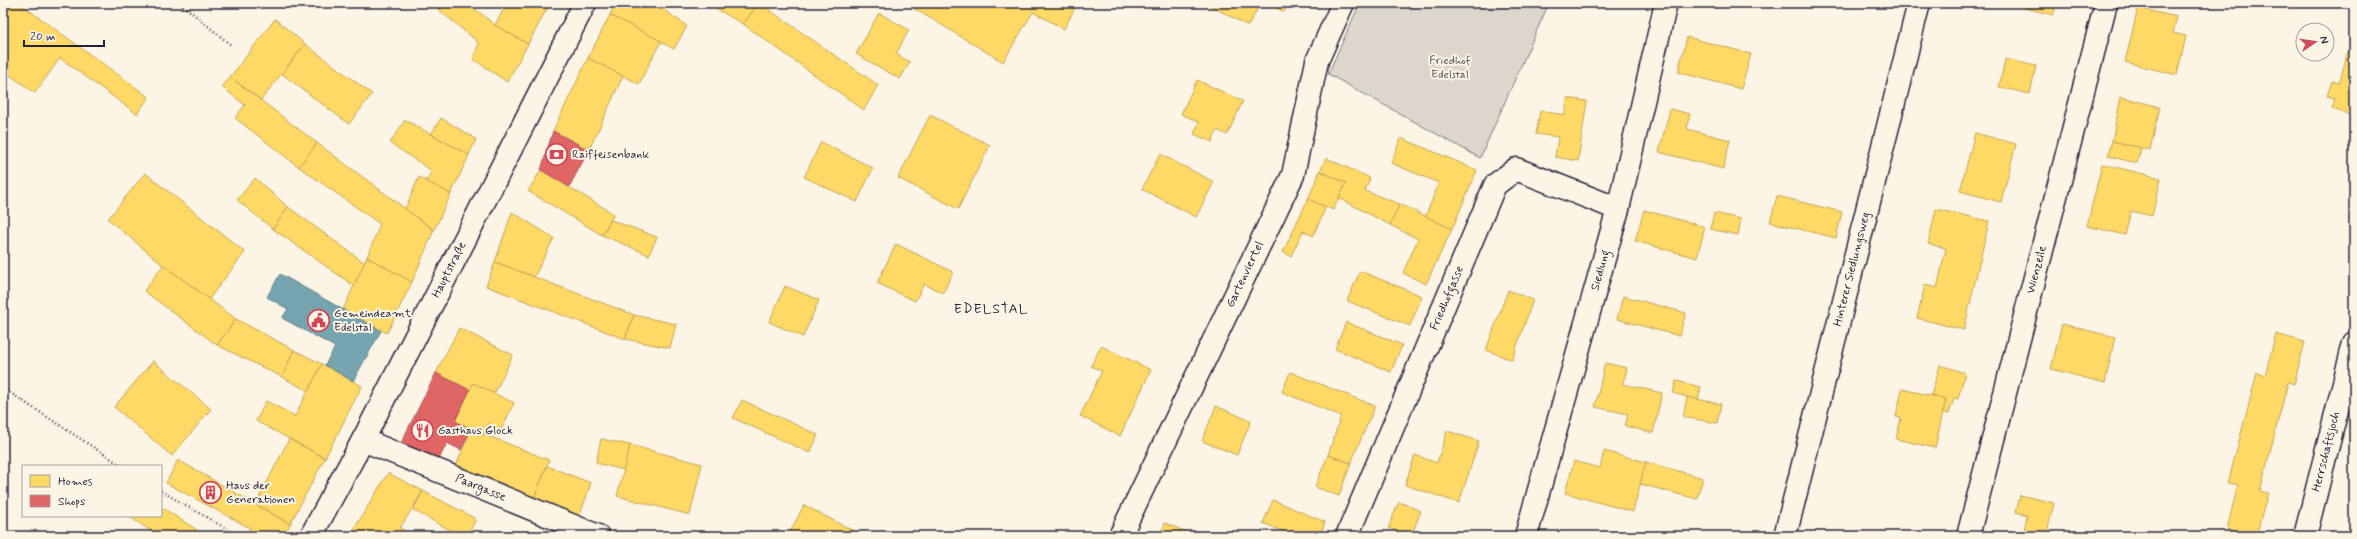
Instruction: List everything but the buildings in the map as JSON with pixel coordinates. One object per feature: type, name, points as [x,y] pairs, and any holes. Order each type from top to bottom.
[{"type":"street","name":"Hauptstraße","points":[[310,536],[363,440],[585,3]]},
{"type":"street","name":"Gartenviertel","points":[[1120,536],[1294,175],[1317,61],[1342,3]]},
{"type":"street","name":"Siedlung","points":[[1526,536],[1618,209],[1666,3]]},
{"type":"street","name":"Hinterer Siedlungsweg","points":[[1785,536],[1919,3]]},
{"type":"street","name":"Wienzeile","points":[[1968,536],[2106,3]]},
{"type":"street","name":"Friedhofgasse","points":[[1347,536],[1495,185],[1516,170],[1618,209]]},
{"type":"street","name":"Herrschaftsjoch","points":[[2305,536],[2354,344]]},
{"type":"street","name":"Paargasse","points":[[363,440],[598,536]]},
{"type":"path","points":[[180,3],[230,45]]},
{"type":"path","points":[[3,388],[120,465]]},
{"type":"path","points":[[162,492],[238,536]]},
{"type":"green space","name":"Friedhof Edelstal","points":[[1360,3],[1549,3],[1480,158],[1328,74]]},
{"type":"place","name":"Raiffeisenbank","points":[[556,155]]},
{"type":"place","name":"Gemeindeamt Edelstal","points":[[318,321]]},
{"type":"place","name":"Gasthaus Glock","points":[[422,431]]},
{"type":"place","name":"Haus der Generationen","points":[[211,493]]},
{"type":"district","name":"EDELSTAL","points":[[991,309]]}]
